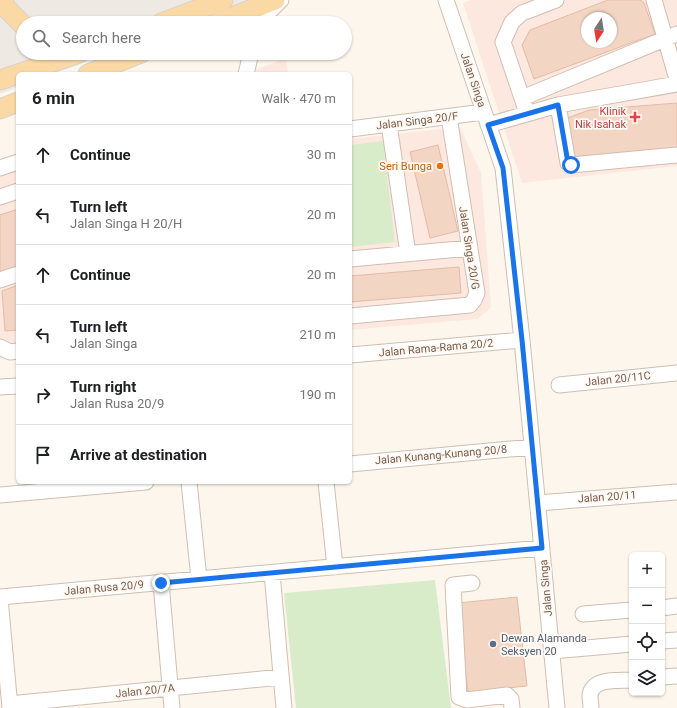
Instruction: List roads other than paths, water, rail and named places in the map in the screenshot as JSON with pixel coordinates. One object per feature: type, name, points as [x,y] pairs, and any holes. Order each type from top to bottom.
[{"type":"main road","points":[[3,0],[6,8],[16,17]]},
{"type":"main road","points":[[180,16],[223,0]]},
{"type":"main road","points":[[235,16],[275,0]]},
{"type":"main road","points":[[23,72],[59,60]]},
{"type":"main road","points":[[93,72],[124,60]]},
{"type":"main road","points":[[0,80],[16,75]]},
{"type":"main road","points":[[0,109],[16,103]]},
{"type":"street","points":[[265,16],[281,0]]},
{"type":"street","name":"Jalan Singa","points":[[446,0],[503,168],[522,340],[557,708]]},
{"type":"street","points":[[527,113],[503,42],[512,22],[522,13],[556,0]]},
{"type":"street","points":[[654,0],[671,36],[677,79]]},
{"type":"street","points":[[522,98],[671,36]]},
{"type":"street","points":[[246,72],[249,60]]},
{"type":"street","name":"Jalan Singa 20/F","points":[[352,129],[449,117],[486,119],[527,113],[558,105],[677,84]]},
{"type":"street","points":[[558,105],[568,163],[571,165],[677,155]]},
{"type":"street","name":"Jalan Singa 20/G","points":[[352,316],[470,305],[477,294],[449,117]]},
{"type":"street","points":[[389,124],[408,254]]},
{"type":"street","points":[[0,168],[16,163]]},
{"type":"street","points":[[0,197],[16,192]]},
{"type":"street","points":[[352,259],[470,248]]},
{"type":"street","points":[[0,280],[16,275]]},
{"type":"street","name":"Jalan Rama-Rama 20/2","points":[[352,355],[522,340]]},
{"type":"street","points":[[0,347],[10,352],[16,351]]},
{"type":"street","name":"Jalan 20/11C","points":[[560,385],[677,373]]},
{"type":"street","points":[[0,387],[16,386]]},
{"type":"street","name":"Jalan Kunang-Kunang 20/8","points":[[352,464],[532,447]]},
{"type":"street","points":[[0,495],[124,484]]},
{"type":"street","points":[[189,484],[199,579]]},
{"type":"street","points":[[326,484],[335,567]]},
{"type":"street","name":"Jalan 20/11","points":[[538,503],[677,492]]},
{"type":"street","name":"Jalan Rusa 20/9","points":[[0,598],[542,548]]},
{"type":"street","points":[[272,573],[284,708]]},
{"type":"street","points":[[161,583],[172,708]]},
{"type":"street","points":[[472,583],[453,585],[459,697],[467,700],[507,695],[511,699],[512,708]]},
{"type":"street","points":[[0,598],[10,706]]},
{"type":"street","points":[[665,608],[677,606]]},
{"type":"street","points":[[583,614],[629,610]]},
{"type":"street","points":[[665,641],[677,640]]},
{"type":"street","points":[[552,651],[629,644]]},
{"type":"street","points":[[665,677],[677,676]]},
{"type":"street","name":"Jalan 20/7A","points":[[10,706],[281,677]]},
{"type":"street","points":[[591,708],[590,696],[593,688],[600,682],[629,680]]},
{"type":"place","name":"Klinik Nik Isahak","points":[[635,117]]},
{"type":"place","name":"Seri Bunga","points":[[440,166]]},
{"type":"place","name":"Dewan Alamanda Seksyen 20","points":[[493,644]]}]
